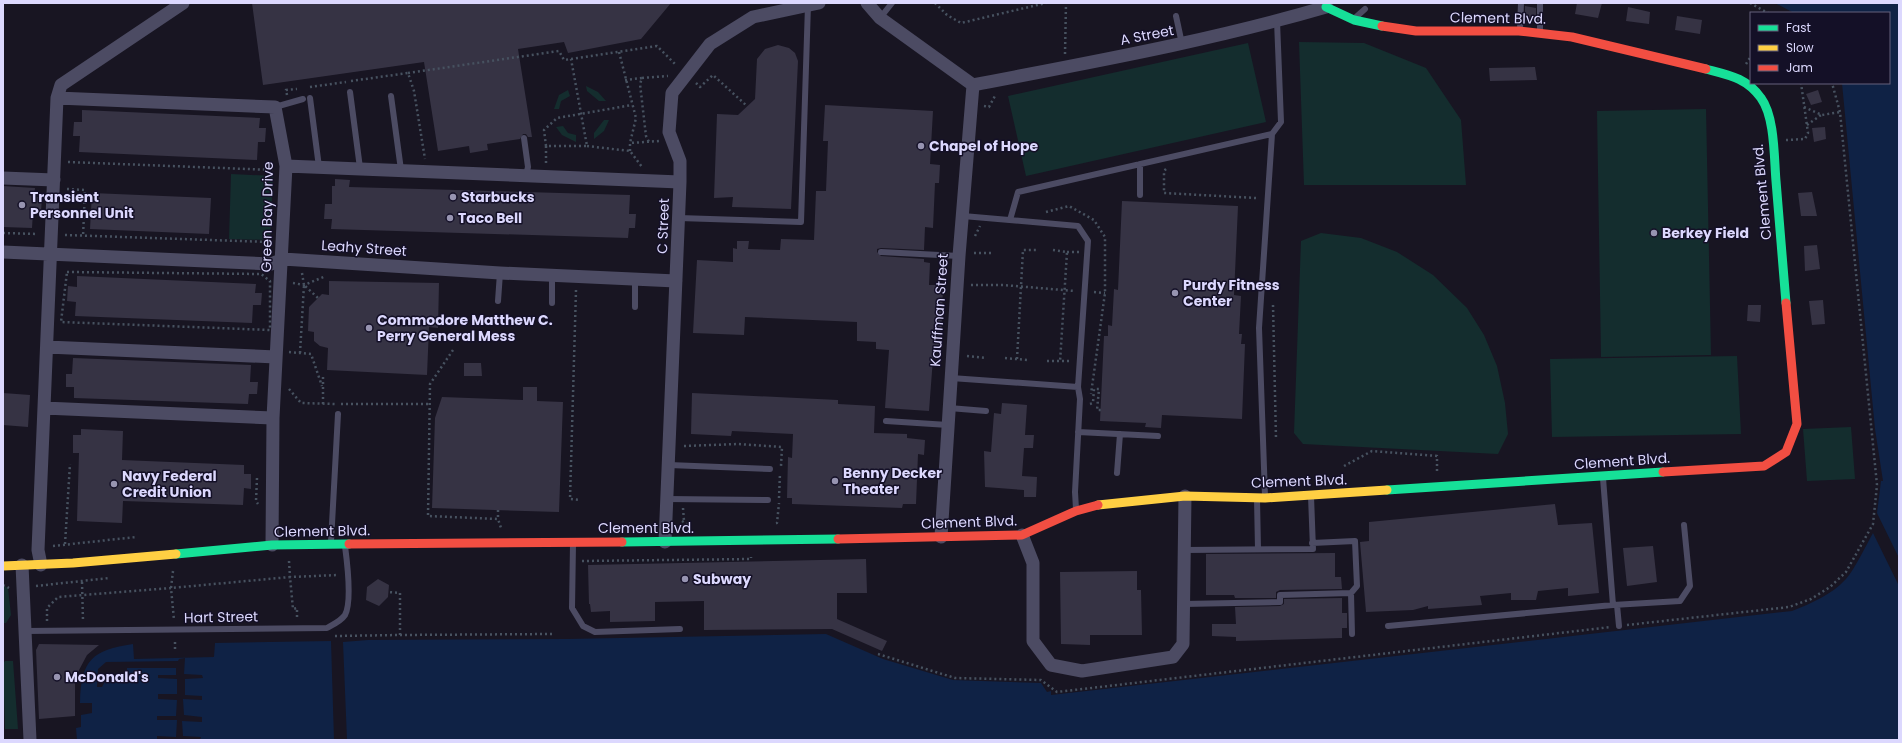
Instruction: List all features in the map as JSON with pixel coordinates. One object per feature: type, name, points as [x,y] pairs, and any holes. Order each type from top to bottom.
[{"type":"street","points":[[41,565],[38,550],[51,254],[60,181],[57,98],[61,85],[183,3]]},
{"type":"street","points":[[867,3],[880,18],[973,85]]},
{"type":"street","name":"C Street","points":[[665,542],[680,182],[680,161],[669,132],[672,93],[710,44],[753,17],[814,4]]},
{"type":"street","name":"Clement Blvd.","points":[[3,566],[41,565],[272,545],[345,546],[665,542],[1022,535],[1076,511],[1103,504],[1185,496],[1261,498],[1764,466],[1786,452],[1797,424],[1772,140],[1767,106],[1756,90],[1738,77],[1572,37],[1540,32],[1519,31],[1416,31],[1354,20],[1326,5]]},
{"type":"street","name":"A Street","points":[[973,85],[1182,44],[1277,21],[1326,5]]},
{"type":"street","name":"Kauffman Street","points":[[941,537],[959,256],[973,85]]},
{"type":"street","points":[[57,98],[281,105]]},
{"type":"street","name":"Green Bay Drive","points":[[272,545],[276,354],[286,166],[281,105]]},
{"type":"street","points":[[286,166],[680,182]]},
{"type":"street","points":[[3,178],[60,181]]},
{"type":"street","name":"Leahy Street","points":[[3,252],[271,264],[282,259],[552,276],[676,281]]},
{"type":"street","points":[[47,347],[276,354]]},
{"type":"street","points":[[44,408],[274,418]]},
{"type":"street","points":[[1022,535],[1033,563],[1033,641],[1051,665],[1082,671],[1173,657],[1184,644],[1185,496]]},
{"type":"street","points":[[22,565],[30,740]]},
{"type":"lane","points":[[880,18],[892,3]]},
{"type":"lane","points":[[1519,31],[1521,3]]},
{"type":"lane","points":[[1540,3],[1540,32]]},
{"type":"lane","points":[[679,218],[801,222],[814,4]]},
{"type":"lane","points":[[1354,20],[1365,9]]},
{"type":"lane","points":[[1176,16],[1182,44]]},
{"type":"lane","points":[[1258,549],[1261,498],[1259,328],[1272,134],[1281,122],[1277,21]]},
{"type":"lane","points":[[350,92],[360,168]]},
{"type":"lane","points":[[390,96],[401,170]]},
{"type":"lane","points":[[310,98],[319,167]]},
{"type":"lane","points":[[281,105],[303,99]]},
{"type":"lane","points":[[1010,220],[1018,192],[1272,134]]},
{"type":"lane","points":[[524,138],[528,167],[526,175]]},
{"type":"lane","points":[[1140,164],[1140,195]]},
{"type":"lane","points":[[963,216],[1078,226],[1088,241],[1078,387],[1080,399],[1075,492],[1076,511]]},
{"type":"lane","points":[[881,252],[959,256]]},
{"type":"lane","points":[[498,301],[500,273]]},
{"type":"lane","points":[[552,276],[552,303]]},
{"type":"lane","points":[[635,279],[635,307]]},
{"type":"lane","points":[[951,378],[1078,387]]},
{"type":"lane","points":[[949,408],[986,411]]},
{"type":"lane","points":[[330,546],[338,414]]},
{"type":"lane","points":[[886,421],[948,425]]},
{"type":"lane","points":[[1078,432],[1158,436]]},
{"type":"lane","points":[[1117,473],[1120,434]]},
{"type":"lane","points":[[669,465],[770,468]]},
{"type":"lane","points":[[1603,476],[1615,605],[1619,626]]},
{"type":"lane","points":[[1185,550],[1313,549],[1311,495]]},
{"type":"lane","points":[[667,499],[768,500]]},
{"type":"lane","points":[[1388,626],[1680,600],[1690,586],[1684,525]]},
{"type":"lane","points":[[1312,543],[1355,540],[1357,586],[1351,593],[1352,634]]},
{"type":"lane","points":[[573,542],[572,608],[583,626],[595,632],[680,629]]},
{"type":"lane","name":"Hart Street","points":[[24,631],[48,632],[327,628],[339,622],[345,614],[348,602],[345,546]]},
{"type":"lane","points":[[1184,604],[1280,602],[1280,595],[1351,593]]},
{"type":"path","points":[[935,3],[947,15],[961,23],[1046,3]]},
{"type":"path","points":[[1065,54],[1066,3]]},
{"type":"path","points":[[1750,3],[1766,12]]},
{"type":"path","points":[[309,87],[559,51],[564,60],[658,46],[700,87],[713,75],[747,106]]},
{"type":"path","points":[[618,52],[636,118],[630,143],[630,151]]},
{"type":"path","points":[[408,73],[414,90],[427,171]]},
{"type":"path","points":[[625,80],[642,78],[640,84],[646,136],[649,142]]},
{"type":"path","points":[[1772,140],[1805,139],[1808,134],[1801,84]]},
{"type":"path","points":[[878,654],[955,678],[1041,680],[1057,692],[1789,607],[1811,599],[1830,587],[1846,572],[1873,524],[1876,485],[1840,112],[1832,84]]},
{"type":"path","points":[[281,105],[286,90],[302,88]]},
{"type":"path","points":[[546,146],[544,130],[557,118],[632,104]]},
{"type":"path","points":[[1804,107],[1822,115]]},
{"type":"path","points":[[1807,125],[1822,115],[1840,112]]},
{"type":"path","points":[[630,143],[662,141]]},
{"type":"path","points":[[66,168],[67,162],[275,170],[275,176]]},
{"type":"path","points":[[1170,166],[1164,171],[1164,193],[1256,198]]},
{"type":"path","points":[[60,181],[66,189],[66,196]]},
{"type":"path","points":[[66,189],[85,190],[83,236]]},
{"type":"path","points":[[65,228],[65,236],[273,243]]},
{"type":"path","points":[[1016,359],[1023,250],[1036,250]]},
{"type":"path","points":[[1053,250],[1080,252]]},
{"type":"path","points":[[973,259],[974,252],[993,253]]},
{"type":"path","points":[[1060,362],[1067,252]]},
{"type":"path","points":[[67,272],[261,274],[270,281],[270,330],[61,322],[67,272]]},
{"type":"path","points":[[304,284],[329,275]]},
{"type":"path","points":[[577,277],[570,499],[580,500]]},
{"type":"path","points":[[971,293],[972,278]]},
{"type":"path","points":[[304,284],[318,298]]},
{"type":"path","points":[[300,353],[304,284]]},
{"type":"path","points":[[971,285],[1021,286],[1105,293],[1090,399],[1080,399]]},
{"type":"path","points":[[1273,301],[1276,439]]},
{"type":"path","points":[[967,348],[967,356],[986,358]]},
{"type":"path","points":[[453,350],[430,384],[428,516],[498,519]]},
{"type":"path","points":[[276,354],[290,352],[311,354],[322,386]]},
{"type":"path","points":[[290,352],[290,360]]},
{"type":"path","points":[[1005,358],[1027,360]]},
{"type":"path","points":[[1047,361],[1072,362]]},
{"type":"path","points":[[322,404],[323,376]]},
{"type":"path","points":[[290,383],[289,391],[301,403],[430,404]]},
{"type":"path","points":[[1090,404],[1093,403],[1094,389],[1099,389],[1097,410],[1101,410]]},
{"type":"path","points":[[1344,466],[1372,451],[1437,456],[1437,487]]},
{"type":"path","points":[[65,544],[70,464]]},
{"type":"path","points":[[498,510],[498,519],[503,532]]},
{"type":"path","points":[[51,546],[136,537]]},
{"type":"path","points":[[166,571],[173,570],[171,588],[175,630]]},
{"type":"path","points":[[48,632],[47,608],[58,597],[290,577],[340,575]]},
{"type":"path","points":[[290,577],[293,608],[297,608],[298,628]]},
{"type":"path","points":[[3,585],[8,588],[82,582],[83,622]]},
{"type":"path","points":[[388,592],[400,594],[400,635]]},
{"type":"path","points":[[330,636],[554,634]]},
{"type":"path","points":[[175,640],[183,640]]},
{"type":"green space","points":[[1299,42],[1364,43],[1426,68],[1461,120],[1466,185],[1304,185]]},
{"type":"green space","points":[[1248,43],[1266,122],[1026,176],[1008,96]]},
{"type":"green space","points":[[586,86],[598,92],[606,101],[599,101],[587,91]]},
{"type":"green space","points":[[568,90],[570,96],[561,101],[559,109],[554,109],[559,95]]},
{"type":"green space","name":"Berkey Field","points":[[1706,109],[1711,355],[1601,357],[1597,111]]},
{"type":"green space","points":[[604,120],[609,120],[604,131],[594,139],[594,133]]},
{"type":"green space","points":[[563,126],[568,133],[576,135],[576,142],[562,135],[556,127]]},
{"type":"green space","points":[[231,174],[273,176],[270,240],[229,239]]},
{"type":"green space","points":[[1321,233],[1361,238],[1397,252],[1433,275],[1467,308],[1484,335],[1497,366],[1505,403],[1508,434],[1498,454],[1303,444],[1294,433],[1301,241]]},
{"type":"green space","points":[[1737,356],[1741,434],[1552,437],[1550,359]]},
{"type":"green space","points":[[1851,427],[1855,479],[1807,481],[1803,429]]},
{"type":"green space","points":[[3,585],[8,588],[11,615],[6,623],[3,623]]},
{"type":"green space","points":[[5,661],[13,661],[18,729],[5,729],[3,664]]},
{"type":"water","points":[[1775,3],[1899,3],[1899,558],[1877,513],[1881,481],[1883,481],[1875,429],[1842,84],[1890,84],[1890,12],[1792,12]]},
{"type":"water","points":[[1873,533],[1899,586],[1899,740],[347,740],[343,642],[368,640],[567,639],[826,634],[883,659],[953,680],[1041,683],[1047,692],[1051,691],[1051,695],[1792,611],[1821,598],[1840,585],[1853,569]]},
{"type":"water","points":[[331,641],[334,740],[77,740],[76,728],[81,727],[81,715],[92,713],[92,703],[80,703],[83,676],[86,667],[98,654],[108,650],[119,646],[133,644],[134,659],[214,657],[215,643]]},
{"type":"pier","points":[[185,658],[184,674],[202,675],[203,678],[185,679],[185,695],[202,696],[202,700],[183,699],[184,715],[202,717],[202,722],[182,721],[183,736],[201,737],[200,740],[157,740],[157,736],[176,737],[177,720],[157,720],[157,716],[176,716],[177,700],[158,699],[158,694],[177,694],[177,679],[158,678],[158,675],[176,675],[176,668],[127,668],[127,674],[109,674],[102,687],[97,687],[98,669],[106,662],[178,661],[179,659]]},
{"type":"building","points":[[252,3],[671,3],[641,39],[568,53],[564,42],[518,49],[532,137],[528,137],[526,134],[523,134],[520,139],[487,144],[488,150],[470,153],[469,146],[438,151],[424,62],[263,85]]},
{"type":"building","points":[[1577,3],[1602,3],[1598,18],[1575,14]]},
{"type":"building","points":[[1525,6],[1536,8],[1536,22],[1525,21]]},
{"type":"building","points":[[1628,7],[1650,12],[1649,24],[1626,21]]},
{"type":"building","points":[[1677,16],[1702,20],[1700,34],[1675,30]]},
{"type":"building","points":[[778,45],[789,48],[795,53],[798,61],[791,209],[732,207],[733,197],[714,198],[717,114],[738,115],[755,99],[757,59],[765,49]]},
{"type":"building","points":[[1535,67],[1537,80],[1490,81],[1489,68]]},
{"type":"building","points":[[1818,90],[1822,102],[1811,105],[1806,94]]},
{"type":"building","points":[[825,105],[933,111],[930,164],[940,165],[939,183],[935,183],[933,228],[925,227],[924,250],[877,249],[877,252],[881,256],[924,259],[924,262],[930,263],[929,285],[943,285],[941,345],[934,345],[929,411],[885,408],[889,350],[876,349],[876,342],[857,341],[857,322],[745,317],[744,335],[693,333],[697,260],[733,262],[733,248],[737,249],[737,241],[749,241],[748,249],[780,250],[781,239],[814,240],[816,191],[826,191],[828,141],[823,141]]},
{"type":"building","points":[[82,110],[260,118],[259,128],[266,128],[265,142],[258,142],[257,160],[79,152],[80,136],[73,136],[74,122],[82,122]]},
{"type":"building","points":[[1825,127],[1826,139],[1814,142],[1812,128]]},
{"type":"building","points":[[335,179],[350,180],[349,187],[630,195],[629,214],[636,214],[635,228],[629,228],[628,238],[331,229],[332,219],[324,219],[325,204],[332,204],[332,186],[335,186]]},
{"type":"building","name":"Transient Personnel Unit","points":[[3,186],[35,188],[34,197],[42,197],[41,212],[33,212],[32,228],[3,227]]},
{"type":"building","points":[[1812,192],[1817,216],[1801,216],[1798,193]]},
{"type":"building","points":[[92,193],[211,198],[209,234],[90,229]]},
{"type":"building","points":[[1122,201],[1238,206],[1234,295],[1241,296],[1239,334],[1242,334],[1241,344],[1245,344],[1242,419],[1162,415],[1161,428],[1145,427],[1146,423],[1100,421],[1104,336],[1108,336],[1108,325],[1112,326],[1114,289],[1118,290]]},
{"type":"building","points":[[1817,245],[1820,269],[1805,271],[1804,246]]},
{"type":"building","points":[[77,276],[256,284],[255,293],[262,293],[261,305],[253,305],[252,323],[75,316],[76,302],[67,301],[68,286],[77,287]]},
{"type":"building","name":"Commodore Matthew C. Perry General Mess","points":[[329,281],[439,283],[438,328],[429,327],[427,375],[327,370],[328,348],[320,346],[314,341],[314,332],[308,331],[309,307],[322,294],[329,295]]},
{"type":"building","points":[[1823,300],[1825,324],[1812,325],[1809,301]]},
{"type":"building","points":[[1748,305],[1761,305],[1760,322],[1747,321]]},
{"type":"building","points":[[73,358],[251,365],[250,382],[258,382],[257,394],[249,394],[248,404],[74,398],[74,387],[66,387],[66,374],[72,374]]},
{"type":"building","points":[[464,363],[481,363],[482,376],[464,376]]},
{"type":"building","points":[[523,387],[537,387],[537,401],[563,402],[559,512],[432,508],[435,418],[442,397],[523,400]]},
{"type":"building","points":[[3,393],[30,395],[28,427],[3,425]]},
{"type":"building","points":[[692,393],[838,400],[838,404],[875,406],[874,433],[907,434],[907,438],[925,440],[924,455],[918,454],[916,504],[903,504],[902,508],[792,504],[792,498],[787,498],[788,457],[792,458],[793,434],[732,431],[731,436],[691,434]]},
{"type":"building","points":[[1002,403],[1027,405],[1025,435],[1034,435],[1033,448],[1024,448],[1022,476],[1037,477],[1036,497],[1024,497],[1024,490],[985,487],[984,451],[991,452],[994,413],[1001,414]]},
{"type":"building","points":[[81,429],[123,431],[122,460],[244,465],[244,474],[251,474],[251,489],[244,488],[243,505],[123,501],[122,523],[77,521],[79,453],[73,453],[73,435],[81,435]]},
{"type":"building","points":[[1555,504],[1558,525],[1592,523],[1599,593],[1568,596],[1568,588],[1538,591],[1536,600],[1511,600],[1511,593],[1480,596],[1482,605],[1428,609],[1428,606],[1413,610],[1366,612],[1360,542],[1369,541],[1369,522]]},
{"type":"building","points":[[1653,546],[1657,582],[1627,586],[1623,548]]},
{"type":"building","points":[[1335,553],[1335,577],[1341,577],[1342,589],[1280,590],[1276,592],[1276,598],[1235,598],[1234,595],[1206,595],[1206,554]]},
{"type":"building","points":[[866,559],[867,593],[837,593],[837,619],[887,641],[882,651],[832,629],[704,630],[704,601],[655,602],[655,621],[610,622],[610,611],[591,612],[589,604],[588,565]]},
{"type":"building","points":[[1137,571],[1137,590],[1141,590],[1142,635],[1090,635],[1090,645],[1061,644],[1060,572]]},
{"type":"building","points":[[378,579],[389,585],[388,597],[379,606],[366,600],[367,587]]},
{"type":"building","points":[[1342,598],[1342,613],[1347,613],[1347,628],[1342,628],[1342,638],[1236,641],[1236,637],[1212,636],[1212,624],[1236,624],[1235,607],[1280,606],[1284,604],[1284,599]]},
{"type":"building","name":"McDonald's","points":[[39,644],[99,645],[87,655],[78,672],[75,682],[75,716],[39,719],[36,650]]},
{"type":"traffic: fast","points":[[1326,7],[1354,20],[1382,26]]},
{"type":"traffic: fast","points":[[1706,69],[1737,78],[1744,82],[1756,91],[1766,106],[1774,150],[1786,303]]},
{"type":"traffic: fast","points":[[1387,490],[1663,472]]},
{"type":"traffic: fast","points":[[622,542],[838,539]]},
{"type":"traffic: fast","points":[[176,554],[272,545],[349,544]]},
{"type":"traffic: slow","points":[[1098,505],[1185,496],[1265,498],[1387,490]]},
{"type":"traffic: slow","points":[[3,566],[73,563],[176,554]]},
{"type":"traffic: jam","points":[[1382,26],[1416,31],[1519,31],[1572,37],[1706,69]]},
{"type":"traffic: jam","points":[[1663,472],[1764,466],[1786,452],[1797,424],[1786,303]]},
{"type":"traffic: jam","points":[[838,539],[1022,535],[1076,511],[1098,505]]},
{"type":"traffic: jam","points":[[349,544],[622,542]]},
{"type":"place","name":"Chapel of Hope","points":[[921,146]]},
{"type":"place","name":"Starbucks","points":[[453,197]]},
{"type":"place","name":"Transient Personnel Unit","points":[[22,205]]},
{"type":"place","name":"Taco Bell","points":[[450,218]]},
{"type":"place","name":"Berkey Field","points":[[1654,233]]},
{"type":"place","name":"Purdy Fitness Center","points":[[1175,293]]},
{"type":"place","name":"Commodore Matthew C. Perry General Mess","points":[[369,328]]},
{"type":"place","name":"Benny Decker Theater","points":[[835,481]]},
{"type":"place","name":"Navy Federal Credit Union","points":[[114,484]]},
{"type":"place","name":"Subway","points":[[685,579]]},
{"type":"place","name":"McDonald's","points":[[57,677]]}]
